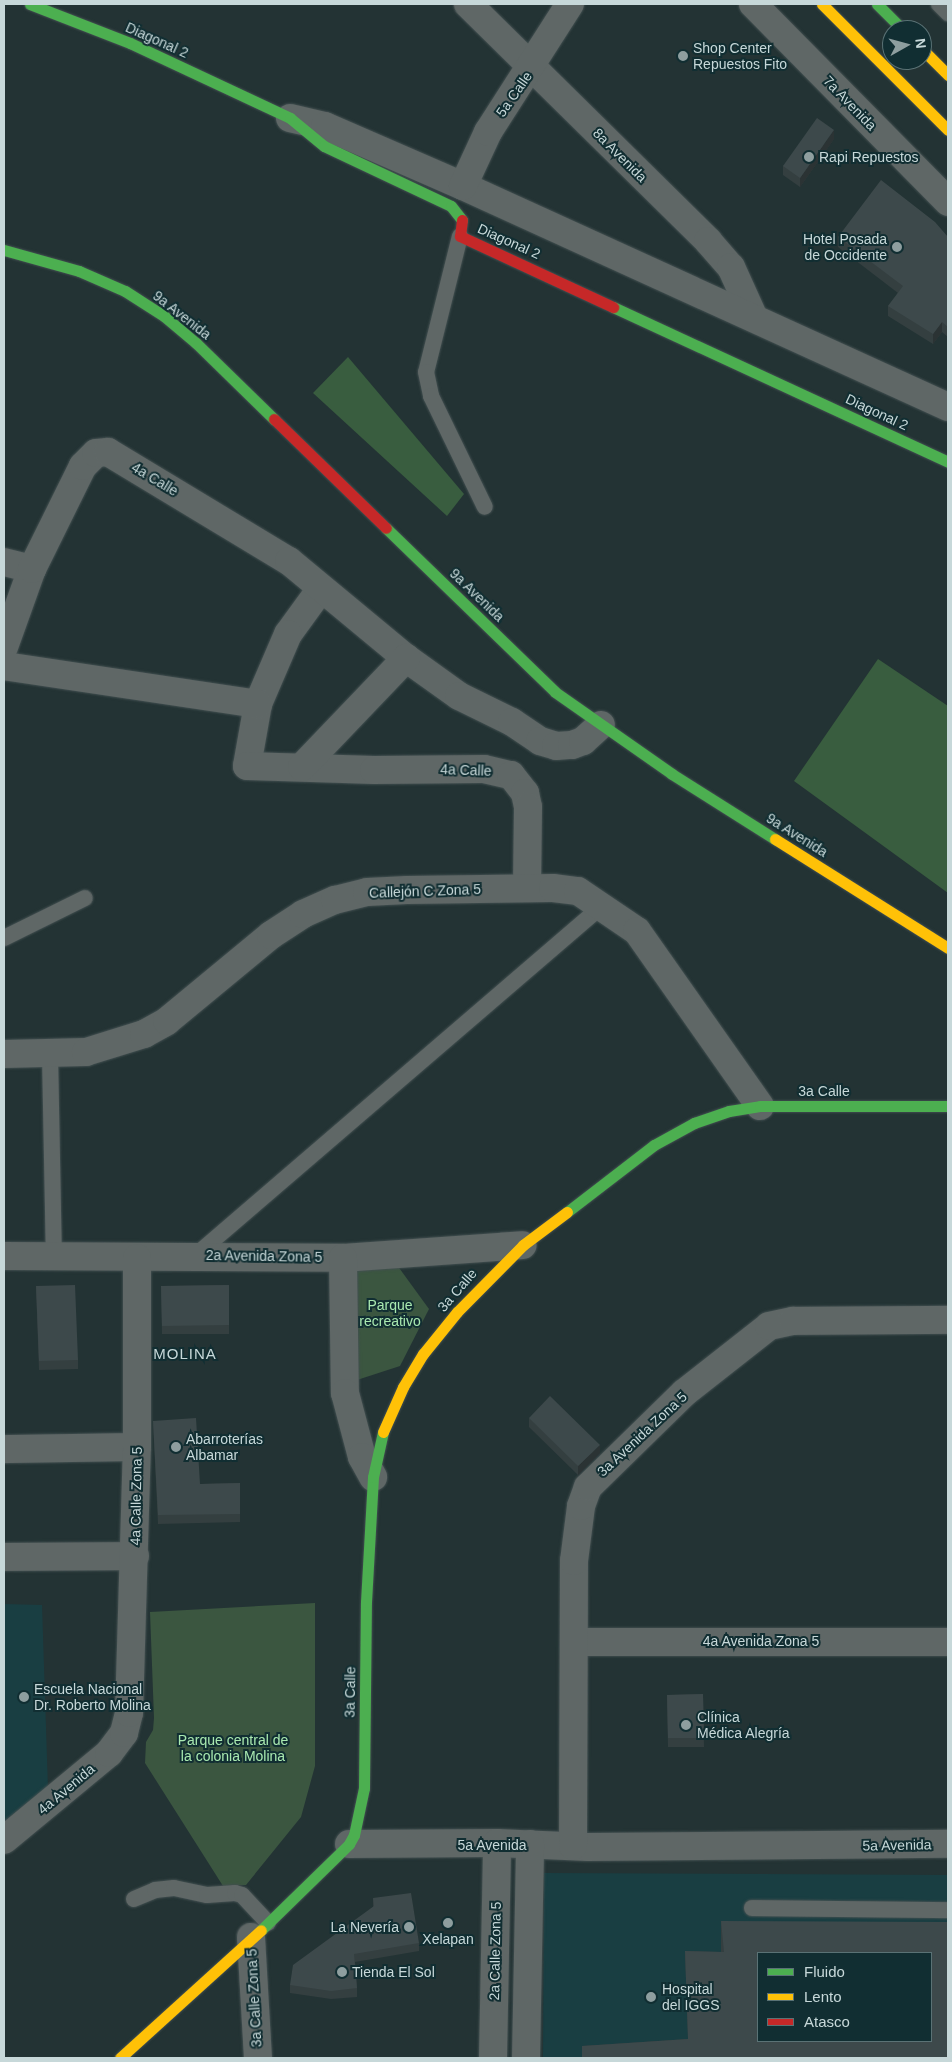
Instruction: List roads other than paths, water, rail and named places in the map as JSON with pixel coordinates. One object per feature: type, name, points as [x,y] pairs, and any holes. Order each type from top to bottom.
[{"type":"street","name":"Diagonal 2","points":[[30,4],[130,43],[290,118],[302,131],[324,146],[451,206],[462,217],[460,236],[948,462]]},
{"type":"street","name":"8a Avenida","points":[[468,4],[708,241],[731,267],[754,318]]},
{"type":"street","name":"5a Calle","points":[[463,186],[488,132],[532,68],[570,4]]},
{"type":"street","name":"7a Avenida","points":[[753,4],[948,202]]},
{"type":"street","points":[[822,4],[948,130]]},
{"type":"street","points":[[877,4],[893,20]]},
{"type":"street","points":[[932,59],[948,75]]},
{"type":"street","points":[[290,118],[325,126],[463,186],[948,407]]},
{"type":"street","name":"9a Avenida","points":[[4,250],[79,271],[126,291],[164,316],[196,342],[555,692],[672,774],[948,948]]},
{"type":"street","name":"4a Calle","points":[[4,646],[32,569],[88,458],[108,452],[289,561],[320,590],[406,658],[459,696],[548,743],[572,746],[583,741],[601,725]]},
{"type":"street","points":[[4,562],[32,569]]},
{"type":"street","name":"4a Calle","points":[[320,590],[302,610],[288,634],[258,704],[248,766],[484,769],[511,775],[525,793],[528,807],[527,888]]},
{"type":"street","points":[[302,767],[406,658]]},
{"type":"street","points":[[4,666],[258,704]]},
{"type":"street","name":"Callejón C Zona 5","points":[[4,1054],[50,1054],[95,1050],[144,1034],[168,1021],[270,935],[303,914],[335,900],[367,892],[407,890],[527,888],[578,891],[603,905],[637,931],[760,1106]]},
{"type":"street","name":"3a Calle","points":[[349,1844],[360,1819],[364,1788],[366,1602],[373,1477],[382,1434],[402,1387],[423,1354],[490,1276],[523,1246],[654,1145],[694,1123],[729,1111],[760,1106],[948,1106]]},
{"type":"street","name":"2a Avenida Zona 5","points":[[4,1256],[137,1258],[196,1255],[343,1258],[523,1246]]},
{"type":"street","name":"4a Calle Zona 5","points":[[124,1733],[131,1688],[135,1556],[137,1258]]},
{"type":"street","points":[[343,1258],[345,1393],[362,1457],[373,1477]]},
{"type":"street","name":"3a Avenida Zona 5","points":[[572,1846],[575,1642],[574,1562],[582,1506],[588,1487],[684,1393],[769,1326],[780,1322],[948,1320]]},
{"type":"street","points":[[4,1449],[137,1446]]},
{"type":"street","points":[[4,1557],[135,1556]]},
{"type":"street","name":"4a Avenida Zona 5","points":[[575,1642],[948,1642]]},
{"type":"street","name":"4a Avenida","points":[[4,1840],[109,1753],[124,1733]]},
{"type":"street","name":"5a Avenida","points":[[349,1844],[497,1843],[572,1846],[948,1844]]},
{"type":"street","name":"2a Calle Zona 5","points":[[492,2058],[497,1843]]},
{"type":"street","points":[[120,2058],[260,1930],[349,1844]]},
{"type":"street","points":[[526,2058],[530,1844]]},
{"type":"street","name":"3a Calle Zona 5","points":[[258,2058],[260,1930]]},
{"type":"lane","points":[[939,4],[948,13]]},
{"type":"lane","points":[[460,236],[426,372],[431,396],[485,507]]},
{"type":"lane","points":[[4,938],[85,898]]},
{"type":"lane","points":[[196,1255],[603,905]]},
{"type":"lane","points":[[50,1054],[54,1256]]},
{"type":"lane","points":[[134,1899],[155,1890],[174,1888],[206,1895],[235,1893],[242,1896],[260,1930]]},
{"type":"lane","points":[[752,1908],[948,1910]]},
{"type":"place","name":"Shop Center Repuestos Fito","points":[[683,56]]},
{"type":"place","name":"Rapi Repuestos","points":[[809,157]]},
{"type":"place","name":"Hotel Posada de Occidente","points":[[897,247]]},
{"type":"place","name":"Abarroterías Albamar","points":[[176,1447]]},
{"type":"place","name":"Escuela Nacional Dr. Roberto Molina","points":[[24,1697]]},
{"type":"place","name":"Clínica Médica Alegría","points":[[686,1725]]},
{"type":"place","name":"Xelapan","points":[[448,1923]]},
{"type":"place","name":"La Nevería","points":[[409,1927]]},
{"type":"place","name":"Tienda El Sol","points":[[342,1972]]},
{"type":"place","name":"Hospital del IGGS","points":[[651,1997]]},
{"type":"district","name":"MOLINA","points":[[185,1354]]},
{"type":"park label","name":"Parque recreativo","points":[[390,1314]]},
{"type":"park label","name":"Parque central de la colonia Molina","points":[[233,1748]]}]
